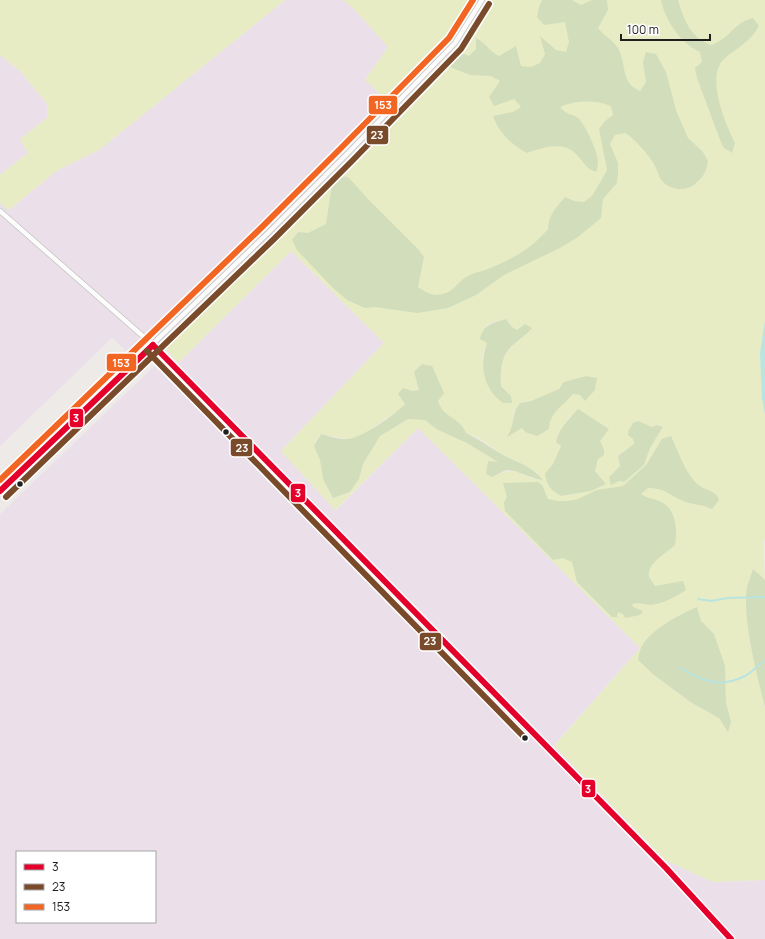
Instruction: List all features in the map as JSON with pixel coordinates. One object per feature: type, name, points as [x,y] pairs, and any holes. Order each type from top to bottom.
[{"type":"street","points":[[0,491],[268,234],[456,43],[482,0]]},
{"type":"street","points":[[0,211],[153,345],[660,863],[731,939]]},
{"type":"shaded area","points":[[285,0],[343,0],[353,8],[388,47],[365,80],[386,100],[127,352],[112,338],[0,446],[0,203],[9,210],[56,171],[99,150]]},
{"type":"shaded area","points":[[0,55],[20,71],[48,105],[47,118],[20,139],[28,153],[0,175]]},
{"type":"shaded area","points":[[291,251],[384,343],[281,451],[336,510],[418,428],[640,648],[554,745],[665,860],[713,882],[765,880],[765,939],[0,939],[0,514],[168,353],[178,363]]},
{"type":"green space","points":[[0,0],[285,0],[99,150],[56,171],[9,210],[0,203],[0,175],[28,153],[20,139],[47,118],[48,105],[20,71],[0,55]]},
{"type":"green space","points":[[343,0],[471,0],[444,39],[386,100],[365,80],[388,47],[353,8]]},
{"type":"green space","points":[[490,0],[765,0],[765,320],[760,353],[762,399],[765,415],[765,537],[763,547],[765,580],[753,569],[747,587],[747,612],[751,648],[765,707],[765,880],[713,882],[665,860],[554,746],[640,648],[418,428],[335,510],[281,451],[384,343],[291,251],[178,363],[164,347],[164,343],[462,46]],"holes":[[[506,319],[512,327],[524,337],[511,347],[502,363],[501,386],[511,396],[484,375],[482,356],[487,343],[482,332],[488,324]],[[414,372],[438,401],[440,410],[466,433],[479,438],[506,457],[519,462],[538,473],[533,479],[513,471],[504,472],[492,477],[486,474],[500,463],[467,443],[438,430],[425,420],[408,419],[380,436],[363,464],[359,479],[350,492],[333,498],[323,479],[320,460],[314,446],[320,434],[347,439],[359,437],[400,409],[413,391],[419,390]],[[586,376],[585,400],[580,395],[573,393],[549,421],[522,428],[508,436],[512,430],[513,413],[520,403],[551,393]],[[571,416],[587,416],[609,429],[599,441],[604,450],[598,459],[595,471],[606,484],[591,491],[561,496],[545,474],[558,456],[560,447],[558,435],[566,421]],[[638,422],[652,427],[657,425],[663,427],[650,448],[644,465],[624,482],[609,477],[620,466],[618,456],[634,444],[633,439]],[[697,607],[701,621],[725,666],[726,702],[731,722],[705,711],[693,703],[671,687],[638,659],[642,645],[657,630]]]},
{"type":"green space","points":[[542,0],[572,0],[581,5],[592,0],[607,0],[608,10],[598,28],[618,48],[629,83],[640,91],[646,82],[643,62],[646,52],[656,54],[666,72],[676,110],[688,138],[703,152],[708,161],[701,179],[691,187],[683,189],[674,188],[665,184],[659,177],[655,166],[645,151],[637,142],[625,133],[615,135],[610,144],[618,163],[617,183],[603,199],[601,218],[578,237],[560,248],[504,275],[476,295],[448,308],[417,313],[375,307],[365,308],[347,300],[332,287],[297,250],[292,240],[298,232],[308,233],[326,224],[332,184],[338,176],[348,177],[418,249],[424,257],[418,287],[434,295],[448,292],[472,274],[507,261],[529,247],[548,229],[551,215],[565,197],[574,201],[584,202],[592,196],[607,170],[599,129],[605,121],[613,115],[611,106],[592,102],[579,102],[560,107],[568,114],[578,118],[588,133],[598,159],[596,172],[587,167],[570,149],[564,147],[558,146],[539,149],[527,153],[521,150],[502,132],[493,116],[513,112],[521,107],[514,99],[494,106],[489,97],[500,81],[491,76],[470,75],[450,67],[451,57],[459,52],[469,56],[476,49],[476,38],[499,56],[516,46],[521,66],[531,67],[540,63],[545,54],[540,36],[556,50],[566,52],[569,42],[565,22],[544,25],[537,17]]},
{"type":"green space","points":[[661,0],[678,0],[686,21],[693,33],[704,42],[711,45],[723,39],[741,23],[747,20],[753,18],[759,26],[748,41],[724,59],[719,67],[716,77],[719,101],[735,143],[732,153],[723,147],[697,78],[695,68],[702,62],[700,52],[680,37],[670,23]]},
{"type":"green space","points":[[506,319],[512,327],[517,330],[525,324],[532,328],[509,349],[502,364],[501,386],[511,396],[512,403],[503,403],[496,397],[487,384],[484,376],[483,360],[487,343],[480,339],[481,334],[486,327]]},
{"type":"green space","points":[[422,364],[432,366],[444,393],[438,401],[440,407],[460,424],[466,433],[531,469],[543,480],[510,470],[492,477],[486,474],[488,461],[498,462],[467,443],[438,430],[425,420],[408,419],[380,436],[363,464],[359,479],[350,492],[333,498],[323,479],[320,460],[314,446],[321,434],[345,439],[354,438],[362,435],[387,419],[405,404],[398,394],[403,388],[413,391],[419,390],[414,372]]},
{"type":"green space","points":[[586,376],[597,378],[595,390],[585,401],[580,395],[573,394],[554,414],[549,429],[537,436],[525,432],[522,428],[507,437],[510,432],[515,412],[520,403],[531,401],[559,389],[564,382]]},
{"type":"green space","points":[[578,409],[609,429],[600,441],[604,450],[604,455],[598,459],[595,471],[606,484],[591,491],[561,496],[550,487],[545,474],[553,464],[561,446],[556,442],[559,432]]},
{"type":"green space","points":[[638,421],[652,427],[657,425],[663,427],[650,448],[644,465],[624,482],[619,481],[611,485],[609,477],[620,466],[618,456],[634,444],[633,439],[628,435],[628,431],[633,423]]},
{"type":"green space","points":[[671,436],[689,474],[697,484],[710,490],[719,500],[712,509],[683,501],[659,489],[648,488],[641,494],[665,504],[672,514],[676,526],[675,545],[654,563],[649,572],[649,577],[655,586],[683,581],[686,590],[664,602],[651,605],[637,603],[632,604],[633,607],[643,611],[640,615],[625,618],[623,614],[618,612],[617,617],[612,617],[577,582],[572,562],[563,558],[553,560],[505,511],[504,502],[507,497],[503,483],[538,482],[542,485],[548,499],[568,501],[578,499],[597,490],[623,486],[646,465],[662,439]]},
{"type":"green space","points":[[753,569],[765,580],[765,707],[748,630],[746,600],[747,587]]},
{"type":"green space","points":[[697,607],[701,621],[714,634],[725,666],[726,702],[731,722],[728,732],[719,718],[692,703],[654,675],[638,660],[642,646],[647,638],[675,618]]},
{"type":"water","points":[[765,320],[765,415],[762,399],[760,353]]},
{"type":"waterway","points":[[698,599],[711,601],[728,598],[765,597]]},
{"type":"waterway","points":[[681,668],[705,680],[712,682],[728,682],[748,675],[765,661]]},
{"type":"transit line","name":"153","points":[[0,480],[262,227],[341,148],[449,38],[473,0]]},
{"type":"transit line","name":"23","points":[[6,497],[274,239],[353,160],[461,49],[489,4]]},
{"type":"transit line","name":"3","points":[[153,345],[666,868],[731,939]]},
{"type":"transit line","name":"3","points":[[0,491],[153,345]]},
{"type":"transit line","name":"23","points":[[147,351],[525,738]]}]
